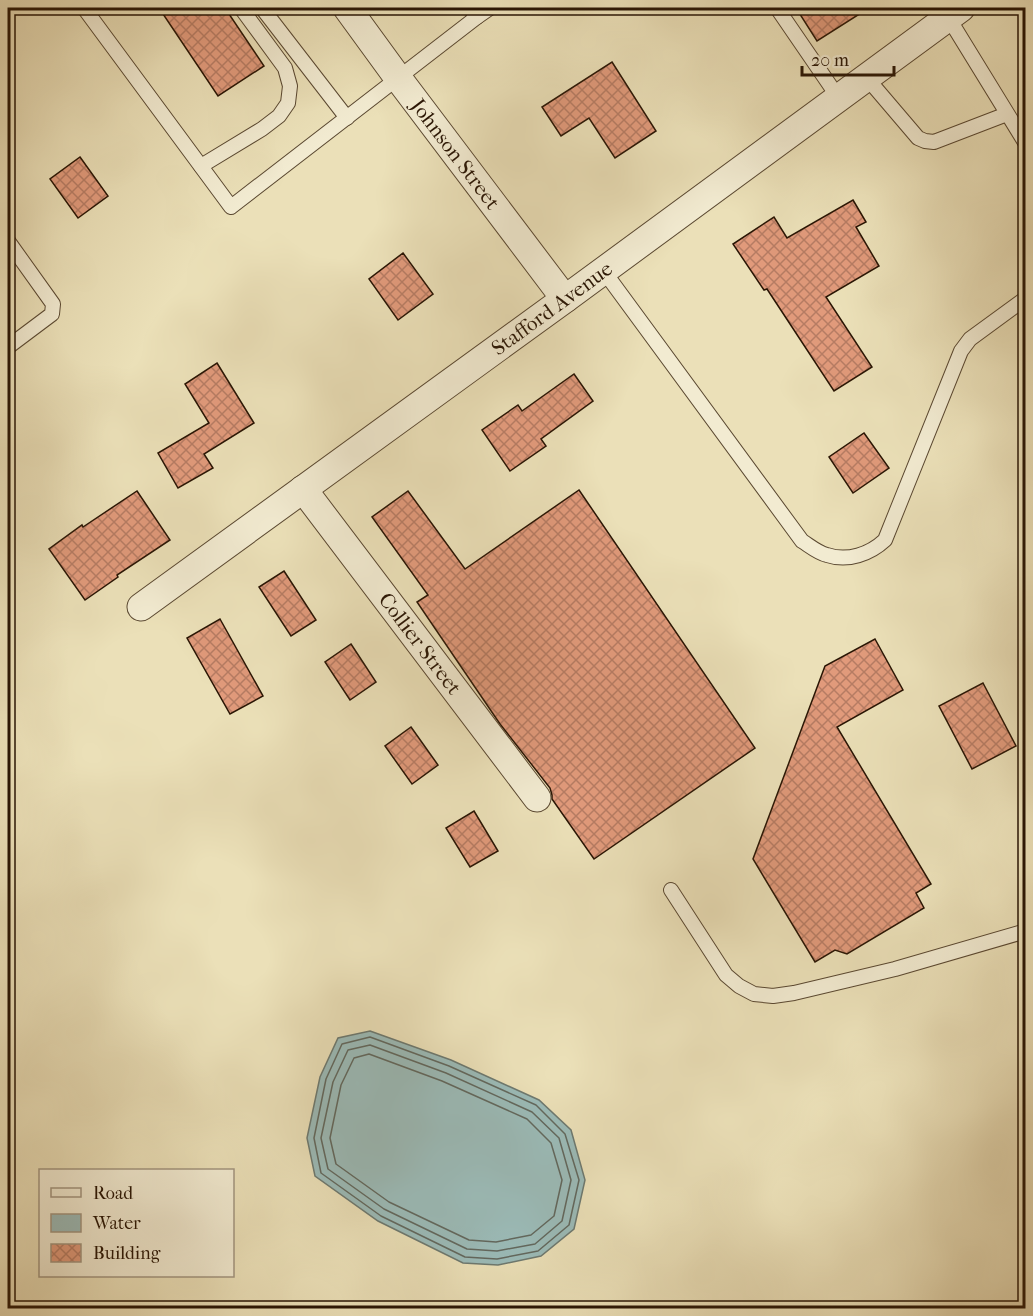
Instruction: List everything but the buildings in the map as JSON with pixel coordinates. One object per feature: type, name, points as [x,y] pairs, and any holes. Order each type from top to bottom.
[{"type":"street","name":"Johnson Street","points":[[347,8],[565,299]]},
{"type":"street","name":"Stafford Avenue","points":[[141,607],[565,299],[954,12]]},
{"type":"street","name":"Collier Street","points":[[303,489],[537,798]]},
{"type":"lane","points":[[201,166],[262,129],[279,116],[288,103],[290,86],[285,68],[241,8]]},
{"type":"lane","points":[[262,8],[347,118]]},
{"type":"lane","points":[[88,9],[231,207],[398,78],[473,12],[490,8]]},
{"type":"lane","points":[[777,8],[838,97]]},
{"type":"lane","points":[[954,12],[1007,114],[1026,144]]},
{"type":"lane","points":[[866,77],[918,138],[925,141],[934,142],[1007,114]]},
{"type":"lane","points":[[8,241],[53,304],[52,314],[8,347]]},
{"type":"lane","points":[[603,270],[802,541],[829,556],[845,558],[876,549],[885,540],[961,351],[970,339],[1026,298]]},
{"type":"lane","points":[[671,890],[726,975],[739,986],[754,994],[773,996],[794,993],[895,969],[1026,931]]},
{"type":"water","points":[[370,1031],[451,1060],[539,1100],[571,1130],[585,1180],[574,1229],[541,1256],[498,1265],[463,1263],[378,1221],[315,1176],[307,1138],[320,1077],[338,1038]]}]
